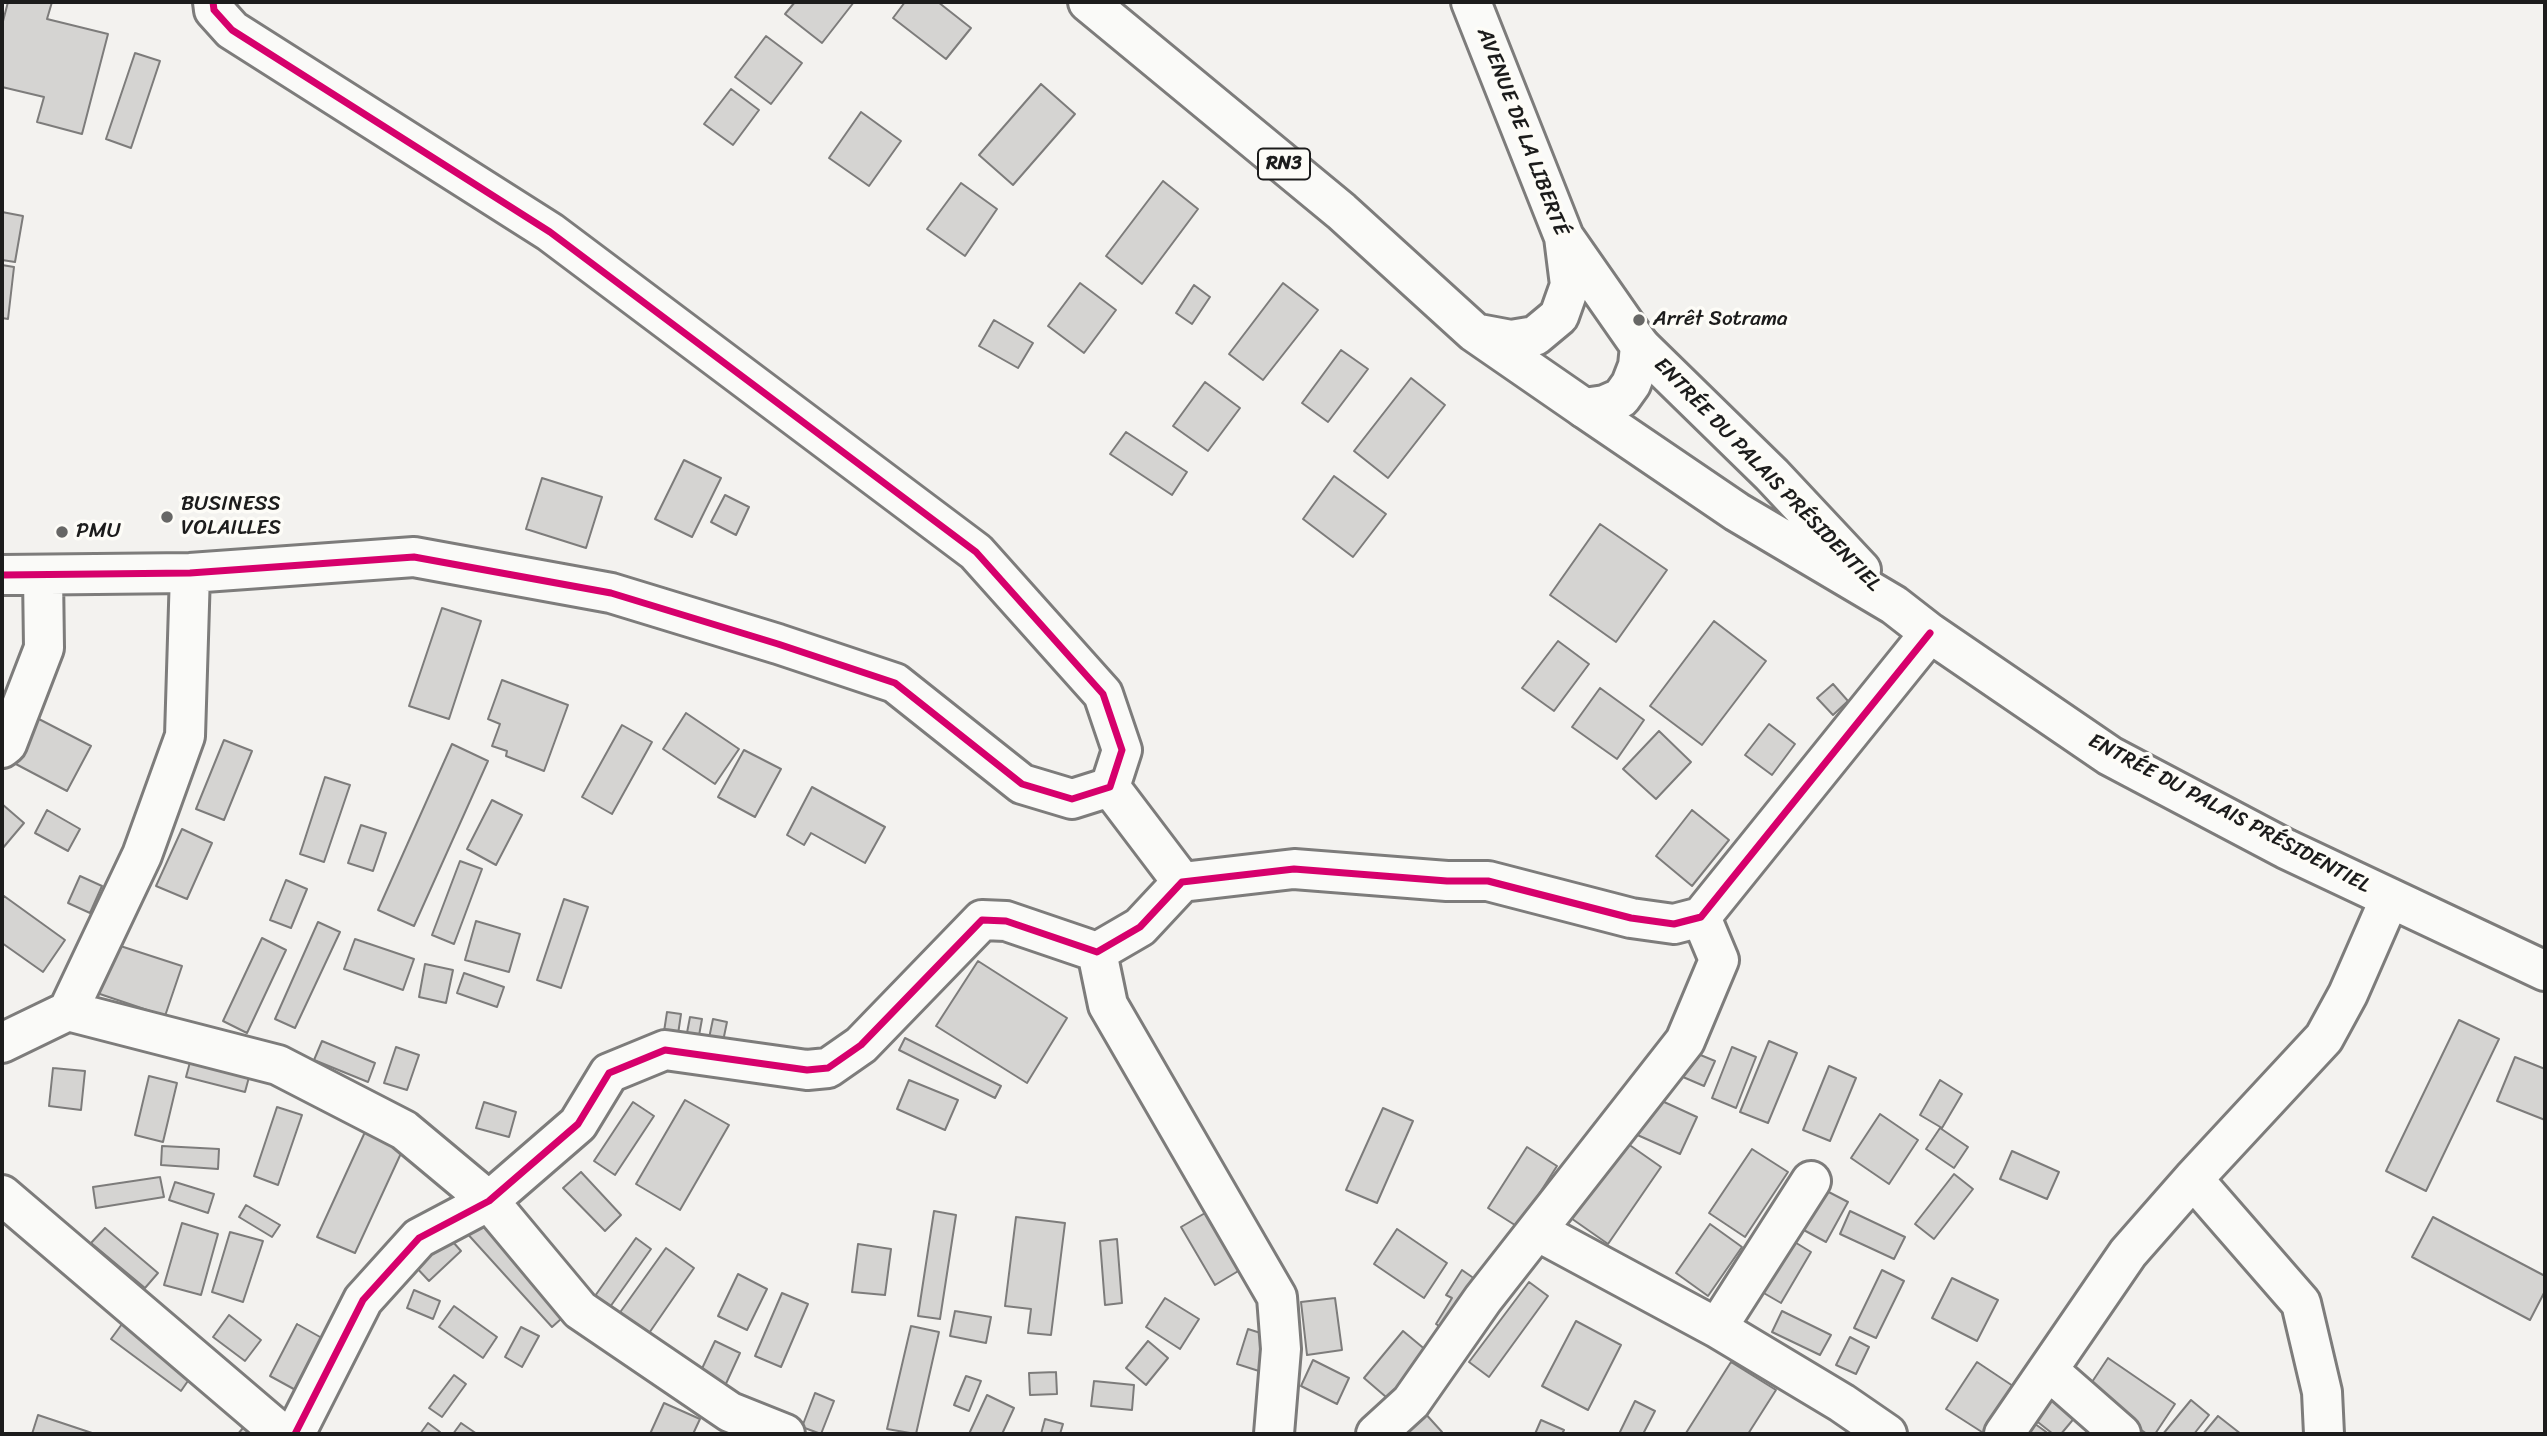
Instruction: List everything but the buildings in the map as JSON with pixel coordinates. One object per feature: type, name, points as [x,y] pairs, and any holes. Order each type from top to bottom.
[{"type":"main road","points":[[213,2],[214,10],[232,30],[550,232],[976,552],[1103,694],[1122,750],[1110,787]]},
{"type":"main road","name":"RN3","points":[[1088,2],[1340,211],[1474,332],[1584,408]]},
{"type":"main road","name":"AVENUE DE LA LIBERTÉ","points":[[1471,2],[1564,237],[1570,285],[1559,316],[1535,337],[1511,340],[1474,332]]},
{"type":"main road","name":"RN3","points":[[1564,237],[1640,345]]},
{"type":"main road","points":[[1584,408],[1605,405],[1620,398],[1631,384],[1638,366],[1640,345]]},
{"type":"main road","name":"ENTRÉE DU PALAIS PRÉSIDENTIEL","points":[[1640,345],[1772,475],[1894,605]]},
{"type":"main road","name":"ENTRÉE DU PALAIS PRÉSIDENTIEL","points":[[1584,408],[1737,512],[1894,605],[1930,633],[2109,756],[2286,849],[2545,971]]},
{"type":"main road","points":[[2,575],[190,573],[414,557],[611,593],[895,683],[1022,784],[1072,799],[1110,787]]},
{"type":"main road","points":[[2,1043],[68,1011],[142,855],[186,736],[190,573]]},
{"type":"main road","points":[[2,748],[7,744],[44,648],[43,575]]},
{"type":"main road","points":[[295,1434],[363,1300],[419,1238],[489,1201],[578,1124],[609,1073],[665,1050],[807,1070],[828,1068],[860,1045],[982,920],[1006,921],[1097,952],[1140,927],[1182,882],[1294,869],[1447,881],[1488,881],[1631,918],[1674,924],[1701,917],[1930,633]]},
{"type":"main road","points":[[1110,787],[1182,882]]},
{"type":"main road","points":[[2004,1434],[2128,1254],[2193,1178],[2325,1038],[2348,994],[2390,898]]},
{"type":"main road","points":[[1376,1434],[1411,1402],[1483,1299],[1685,1041],[1719,960],[1701,917]]},
{"type":"main road","points":[[1097,952],[1108,1004],[1277,1297],[1281,1349],[1274,1434]]},
{"type":"main road","points":[[68,1011],[278,1065],[404,1130],[489,1201],[580,1310],[730,1412],[785,1434]]},
{"type":"main road","points":[[2193,1178],[2301,1303],[2322,1392],[2324,1434]]},
{"type":"main road","points":[[1717,1328],[1811,1181]]},
{"type":"main road","points":[[2,1195],[282,1434]]},
{"type":"main road","points":[[1536,1231],[1717,1328],[1842,1402],[1887,1434]]},
{"type":"main road","points":[[2048,1370],[2121,1434]]},
{"type":"cycle path","points":[[2,575],[190,573],[414,557],[611,593],[895,683],[1022,784],[1072,799],[1110,787],[1122,750],[1103,694],[976,552],[550,232],[232,30],[214,10],[213,2]]},
{"type":"cycle path","points":[[295,1434],[363,1300],[419,1238],[489,1201],[578,1124],[609,1073],[665,1050],[807,1070],[828,1068],[861,1045],[982,920],[1006,921],[1097,952],[1140,927],[1182,882],[1294,869],[1447,881],[1488,881],[1631,918],[1674,924],[1701,917],[1930,633]]},
{"type":"place","name":"Arrêt Sotrama","points":[[1639,320]]},
{"type":"place","name":"BUSINESS VOLAILLES","points":[[167,517]]},
{"type":"place","name":"PMU","points":[[62,532]]}]
